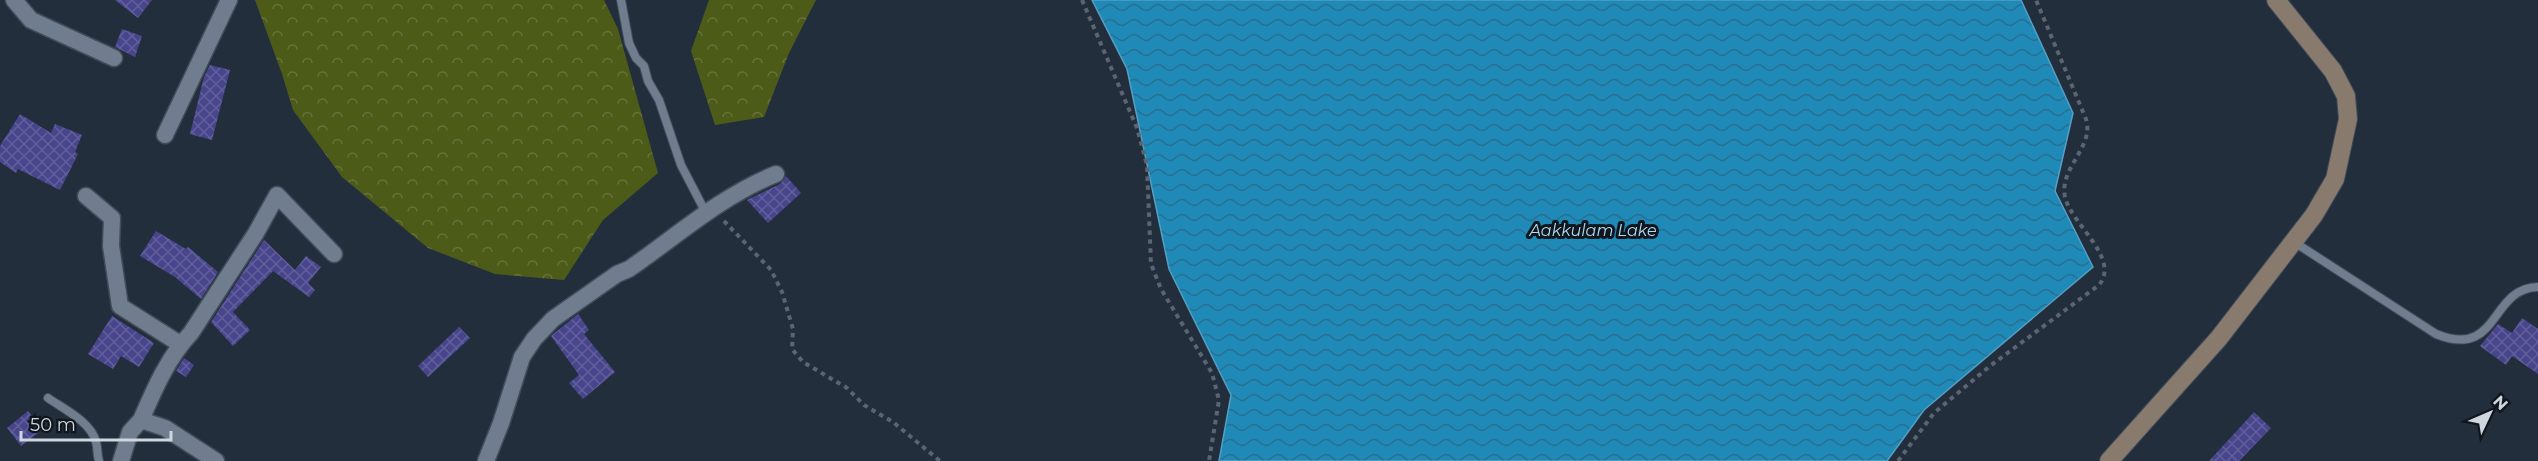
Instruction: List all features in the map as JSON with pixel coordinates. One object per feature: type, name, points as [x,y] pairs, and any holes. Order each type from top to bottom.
[{"type":"main road","points":[[2109,461],[2219,339],[2314,215],[2335,179],[2348,118],[2346,96],[2333,71],[2276,0]]},
{"type":"street","points":[[14,0],[31,20],[114,58]]},
{"type":"street","points":[[165,135],[229,0]]},
{"type":"street","points":[[486,461],[522,357],[534,339],[553,319],[617,274],[647,257],[706,213],[749,186],[776,174]]},
{"type":"street","points":[[121,461],[130,432],[141,420],[155,388],[180,344],[256,233],[277,195],[334,254]]},
{"type":"street","points":[[86,196],[112,218],[111,246],[120,306],[180,344]]},
{"type":"street","points":[[141,420],[165,428],[216,461]]},
{"type":"lane","points":[[621,0],[629,43],[636,58],[644,66],[648,81],[659,100],[681,165],[706,213]]},
{"type":"lane","points":[[2293,241],[2436,334],[2452,340],[2466,340],[2480,334],[2513,296],[2538,287]]},
{"type":"lane","points":[[48,398],[79,419],[90,431],[96,442],[99,461]]},
{"type":"path","points":[[1082,0],[1137,128],[1147,165],[1151,264],[1161,289],[1212,373],[1219,400],[1209,461]]},
{"type":"path","points":[[1898,461],[1934,413],[1990,366],[2104,279],[2104,262],[2065,199],[2064,181],[2087,134],[2086,119],[2036,0]]},
{"type":"path","points":[[706,213],[710,218],[722,219],[771,270],[782,292],[793,329],[792,349],[803,362],[847,388],[864,405],[893,422],[940,461]]},
{"type":"green space","points":[[255,0],[604,0],[618,29],[658,173],[603,220],[564,280],[495,274],[428,248],[342,177],[293,110]]},
{"type":"green space","points":[[709,0],[816,0],[789,53],[764,117],[715,125],[691,51]]},
{"type":"water","name":"Aakkulam Lake","points":[[1092,0],[2021,0],[2073,113],[2055,191],[2093,267],[1924,410],[1887,461],[1219,461],[1231,395],[1169,269],[1127,69]]},
{"type":"building","points":[[115,0],[152,0],[138,18]]},
{"type":"building","points":[[122,29],[142,36],[135,57],[115,47]]},
{"type":"building","points":[[210,65],[230,70],[212,140],[190,134],[204,77]]},
{"type":"building","points":[[20,114],[51,133],[55,124],[82,135],[75,152],[78,154],[60,190],[18,169],[16,173],[0,162],[0,146]]},
{"type":"building","points":[[786,176],[801,193],[768,223],[747,200],[780,184]]},
{"type":"building","points":[[156,231],[186,249],[188,247],[218,272],[201,299],[175,277],[140,256]]},
{"type":"building","points":[[264,240],[295,270],[306,256],[321,267],[308,283],[315,290],[309,297],[273,271],[233,312],[250,330],[233,346],[211,322]]},
{"type":"building","points":[[578,314],[589,330],[584,334],[615,372],[583,399],[569,383],[579,375],[551,336]]},
{"type":"building","points":[[112,316],[154,343],[139,367],[121,356],[113,369],[88,354]]},
{"type":"building","points":[[2522,318],[2538,329],[2538,374],[2512,356],[2506,365],[2480,346],[2498,324],[2512,333]]},
{"type":"building","points":[[459,327],[470,338],[428,377],[418,366]]},
{"type":"building","points":[[184,358],[194,365],[186,377],[176,371]]},
{"type":"building","points":[[28,411],[42,430],[21,446],[7,428]]},
{"type":"building","points":[[2254,412],[2271,428],[2239,461],[2209,461]]}]
